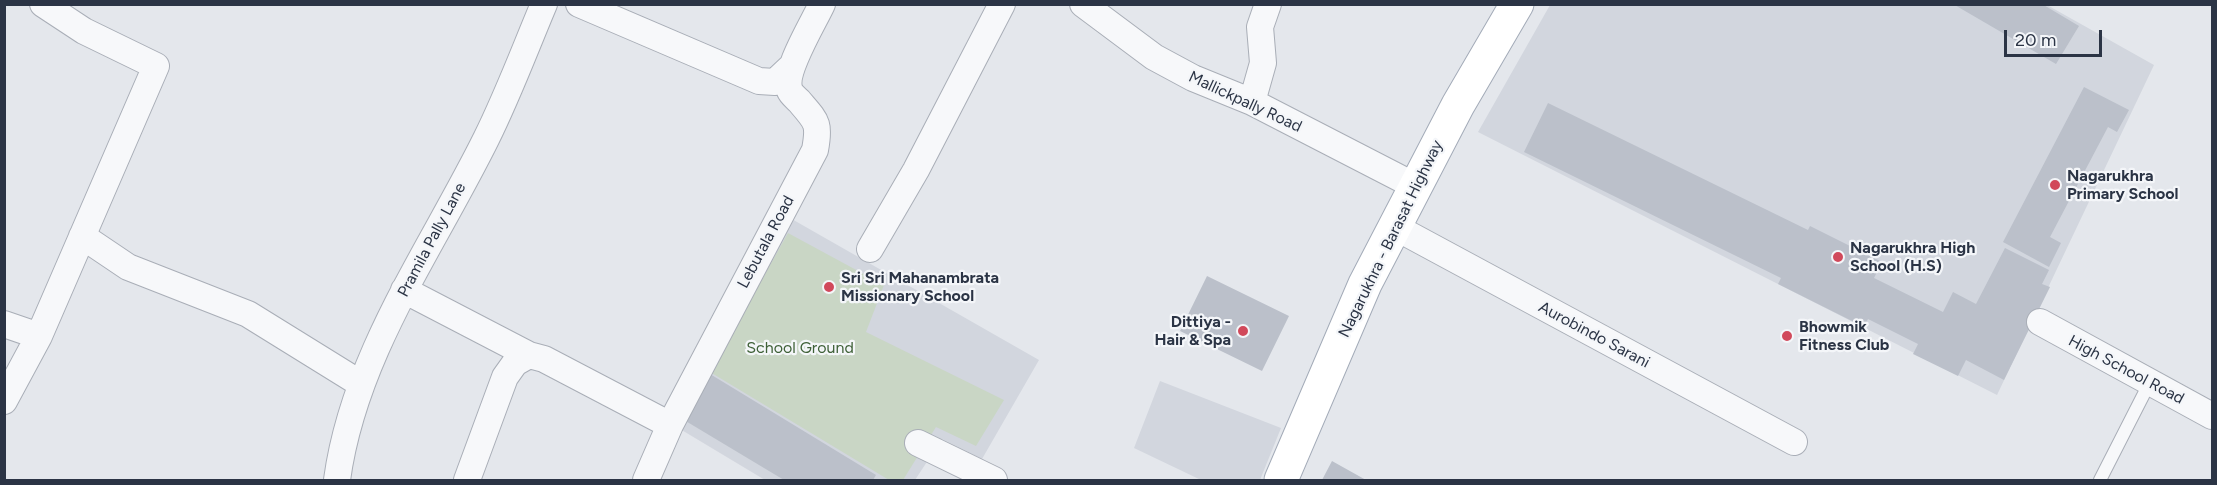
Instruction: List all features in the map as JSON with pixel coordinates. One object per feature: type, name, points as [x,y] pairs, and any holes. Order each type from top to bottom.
[{"type":"main road","name":"Nagarukhra - Barasat Highway","points":[[1281,480],[1365,284],[1458,105],[1517,4]]},
{"type":"street","points":[[4,401],[39,336],[156,66],[84,31],[43,4]]},
{"type":"street","name":"Pramila Pally Lane","points":[[337,480],[340,454],[361,384],[404,290],[486,139],[544,4]]},
{"type":"street","points":[[579,4],[759,81],[775,81],[792,66]]},
{"type":"street","name":"Lebutala Road","points":[[646,480],[670,425],[814,150],[819,129],[790,90],[789,79],[792,66],[822,4]]},
{"type":"street","points":[[870,249],[916,170],[1002,4]]},
{"type":"street","name":"Mallickpally Road","points":[[1083,4],[1154,57],[1193,78],[1252,102],[1415,186]]},
{"type":"street","points":[[1252,102],[1263,63],[1260,27],[1268,4]]},
{"type":"street","name":"Aurobindo Sarani","points":[[1395,227],[1794,442]]},
{"type":"street","points":[[82,236],[128,267],[248,314],[361,384]]},
{"type":"street","points":[[404,290],[529,355],[544,359],[670,425]]},
{"type":"street","name":"High School Road","points":[[2040,322],[2212,416]]},
{"type":"street","points":[[4,324],[39,336]]},
{"type":"street","points":[[467,480],[505,376],[515,363],[529,355]]},
{"type":"street","points":[[918,443],[994,480]]},
{"type":"lane","points":[[2100,480],[2150,382]]},
{"type":"shaded area","name":"Nagarukhra High School (H.S)","points":[[1550,5],[2047,5],[2154,65],[1997,395],[1478,132]]},
{"type":"shaded area","name":"Sri Sri Mahanambrata Missionary School","points":[[783,214],[1039,360],[982,459],[942,439],[915,480],[765,480],[675,426]]},
{"type":"shaded area","points":[[1160,381],[1281,428],[1260,480],[1201,480],[1134,448]]},
{"type":"green space","name":"School Ground","points":[[788,233],[884,285],[866,332],[1004,400],[976,446],[936,427],[903,480],[889,480],[710,372]]},
{"type":"building","points":[[1953,4],[2042,4],[2079,26],[2056,64]]},
{"type":"building","name":"Nagarukhra Primary School","points":[[2084,87],[2129,110],[2117,132],[2108,127],[2050,237],[2061,243],[2049,267],[2003,242]]},
{"type":"building","points":[[1548,103],[1808,230],[1810,226],[1882,262],[1874,278],[1943,312],[1953,292],[1976,304],[2005,248],[2049,270],[2042,284],[2050,287],[2004,380],[1966,360],[1958,376],[1913,354],[1918,344],[1868,319],[1864,327],[1778,284],[1781,278],[1524,152]]},
{"type":"building","points":[[1207,276],[1289,316],[1262,371],[1180,331]]},
{"type":"building","points":[[710,374],[876,475],[873,480],[784,480],[684,420]]},
{"type":"building","points":[[1332,461],[1366,480],[1322,480]]},
{"type":"place","name":"Nagarukhra Primary School","points":[[2055,185]]},
{"type":"place","name":"Nagarukhra High School (H.S)","points":[[1838,257]]},
{"type":"place","name":"Sri Sri Mahanambrata Missionary School","points":[[829,287]]},
{"type":"place","name":"Dittiya - Hair & Spa","points":[[1243,331]]},
{"type":"place","name":"Bhowmik Fitness Club","points":[[1787,336]]}]
